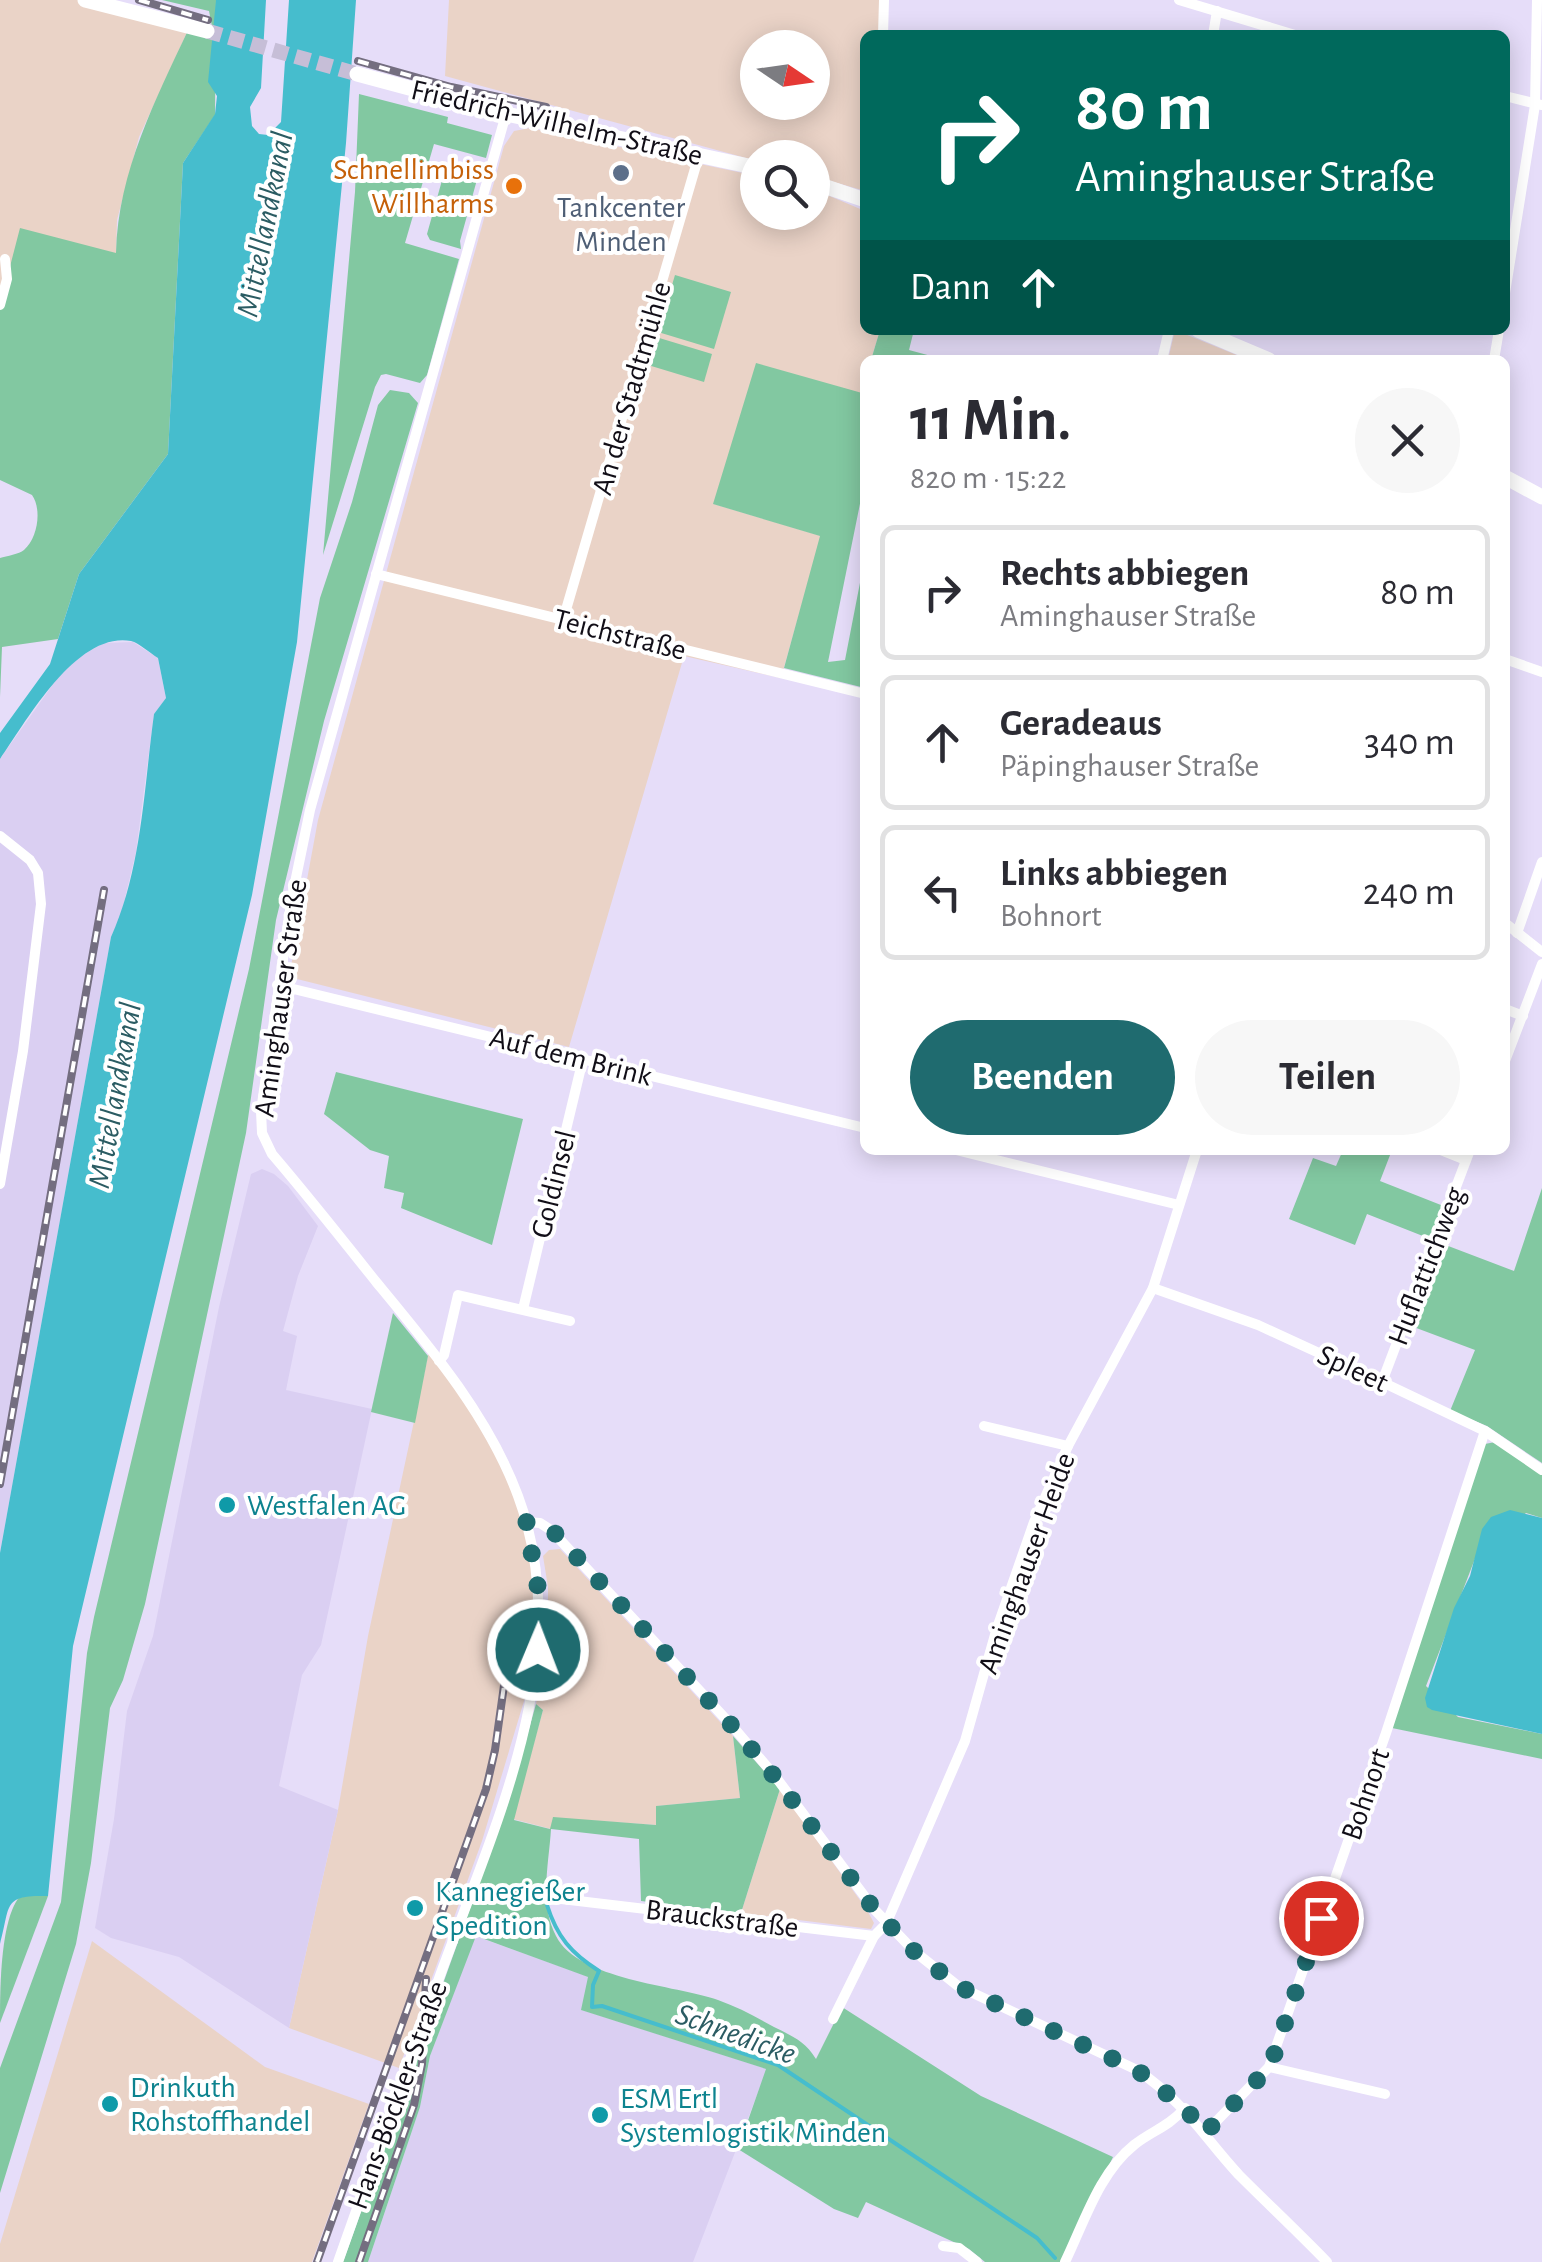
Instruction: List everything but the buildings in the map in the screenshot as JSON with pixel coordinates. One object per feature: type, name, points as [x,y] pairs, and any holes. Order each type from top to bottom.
[{"type":"street","points":[[86,0],[208,31]]},
{"type":"street","points":[[883,30],[884,0]]},
{"type":"street","points":[[1179,0],[1278,30]]},
{"type":"street","points":[[1510,265],[1539,105],[1537,0]]},
{"type":"street","points":[[1214,30],[1217,12]]},
{"type":"street","name":"Friedrich-Wilhelm-Straße","points":[[357,74],[506,114],[740,164]]},
{"type":"street","points":[[1510,97],[1539,105]]},
{"type":"street","name":"Aminghauser Straße","points":[[506,114],[310,810],[277,985],[260,1124],[272,1154],[440,1361],[496,1448],[526,1522]]},
{"type":"street","name":"An der Stadtmühle","points":[[563,620],[699,156]]},
{"type":"street","points":[[830,188],[860,198]]},
{"type":"street","points":[[0,305],[7,280],[5,259]]},
{"type":"street","points":[[1210,335],[1257,355]]},
{"type":"street","points":[[1510,481],[1542,497]]},
{"type":"street","name":"Teichstraße","points":[[376,574],[860,693]]},
{"type":"street","points":[[1510,661],[1542,672]]},
{"type":"street","points":[[0,836],[20,851],[38,873],[41,904],[23,1051],[0,1184]]},
{"type":"street","points":[[1517,933],[1542,862]]},
{"type":"street","points":[[1510,928],[1542,952]]},
{"type":"street","points":[[1510,1048],[1542,964]]},
{"type":"street","name":"Auf dem Brink","points":[[277,985],[860,1127]]},
{"type":"street","points":[[1510,1010],[1523,1016]]},
{"type":"street","name":"Goldinsel","points":[[523,1309],[583,1059]]},
{"type":"street","points":[[977,1155],[1180,1205]]},
{"type":"street","points":[[1016,1164],[1019,1155]]},
{"type":"street","name":"Aminghauser Heide","points":[[886,1924],[965,1742],[1013,1580],[1068,1446],[1153,1288],[1195,1155]]},
{"type":"street","name":"Huflattichweg","points":[[1382,1382],[1468,1155]]},
{"type":"street","name":"Spleet","points":[[1153,1288],[1258,1324],[1382,1382],[1485,1432],[1542,1470]]},
{"type":"street","points":[[440,1361],[458,1294],[570,1321]]},
{"type":"street","points":[[984,1426],[1068,1446]]},
{"type":"street","name":"Bohnort","points":[[1205,2133],[1270,2067],[1485,1432]]},
{"type":"street","points":[[526,1522],[540,1523],[552,1530],[734,1728],[886,1924],[958,1986],[1137,2070],[1185,2108],[1236,2171],[1327,2262]]},
{"type":"street","name":"Hans-Böckler-Straße","points":[[338,2262],[496,1820],[520,1741],[534,1674],[540,1618],[536,1564],[526,1522]]},
{"type":"street","name":"Brauckstraße","points":[[553,1898],[874,1936]]},
{"type":"street","points":[[833,2019],[874,1936],[886,1924]]},
{"type":"street","points":[[1270,2067],[1385,2094]]},
{"type":"street","points":[[1068,2261],[1099,2190],[1116,2164],[1134,2145],[1169,2125],[1185,2108]]},
{"type":"street","points":[[942,2246],[959,2248],[977,2262]]},
{"type":"shaded area","points":[[0,0],[85,0],[190,26],[139,137],[117,220],[116,253],[0,305]]},
{"type":"shaded area","points":[[449,0],[882,0],[881,30],[860,30],[860,190],[830,181],[830,140],[740,140],[740,156],[445,76]]},
{"type":"shaded area","points":[[530,128],[740,172],[740,230],[830,230],[830,196],[860,209],[860,335],[878,335],[872,355],[860,355],[860,394],[714,504],[821,536],[781,678],[684,656],[569,1047],[289,977],[318,820],[504,146],[514,131]]},
{"type":"shaded area","points":[[1174,335],[1187,335],[1237,355],[1169,355]]},
{"type":"shaded area","points":[[133,642],[158,658],[166,698],[154,714],[136,852],[121,915],[111,937],[0,1553],[0,759],[56,680],[79,657],[104,643]]},
{"type":"shaded area","name":"Westfalen AG","points":[[262,1169],[288,1186],[318,1226],[298,1276],[283,1331],[297,1336],[286,1390],[372,1409],[321,1645],[302,1675],[279,1786],[338,1810],[289,2028],[179,1957],[111,1938],[95,1928],[127,1711],[153,1636],[219,1307],[251,1174]]},
{"type":"shaded area","points":[[431,1342],[519,1496],[535,1550],[535,1633],[527,1691],[482,1841],[399,2068],[289,2028],[338,1810],[368,1636]]},
{"type":"shaded area","points":[[560,1549],[733,1736],[740,1798],[657,1806],[657,1825],[553,1818],[551,1829],[513,1819],[543,1710],[536,1704],[548,1643],[548,1587],[543,1556],[549,1550]]},
{"type":"shaded area","points":[[780,1789],[867,1910],[874,1923],[871,1929],[741,1913]]},
{"type":"shaded area","points":[[475,1936],[589,1977],[582,2010],[767,2069],[693,2262],[368,2262],[420,2107],[430,2056]]},
{"type":"shaded area","points":[[92,1941],[265,2067],[369,2104],[312,2262],[0,2262],[0,2244]]},
{"type":"green space","points":[[162,0],[216,0],[215,115],[183,163],[168,454],[79,574],[58,639],[2,647],[0,697],[0,558],[19,553],[29,545],[38,515],[32,495],[0,480],[0,305],[20,228],[116,253],[118,223],[131,164],[152,108],[190,26],[213,32],[209,11]]},
{"type":"green space","points":[[359,94],[448,117],[447,123],[492,135],[486,158],[434,144],[405,243],[459,259],[427,375],[420,383],[381,375],[375,387],[323,555],[355,192]]},
{"type":"green space","points":[[453,160],[483,169],[460,241],[461,249],[430,240],[427,234],[446,166]]},
{"type":"green space","points":[[675,275],[731,292],[714,349],[658,332]]},
{"type":"green space","points":[[878,335],[913,335],[909,350],[928,355],[872,355]]},
{"type":"green space","points":[[656,337],[712,354],[704,382],[648,365]]},
{"type":"green space","points":[[756,363],[860,392],[860,504],[828,662],[845,660],[860,583],[860,687],[784,668],[820,536],[713,504]]},
{"type":"green space","points":[[390,390],[409,393],[418,403],[324,721],[276,920],[246,1133],[145,1604],[123,1680],[110,1708],[91,1863],[76,1944],[0,2193],[0,2068],[61,1902],[94,1617],[249,969],[320,598],[352,502],[378,405]]},
{"type":"green space","points":[[336,1072],[523,1119],[492,1245],[401,1208],[404,1193],[384,1188],[389,1156],[370,1150],[324,1114]]},
{"type":"green space","points":[[1341,1155],[1390,1155],[1380,1181],[1446,1207],[1433,1240],[1367,1214],[1355,1245],[1289,1219],[1313,1158],[1336,1166]]},
{"type":"green space","points":[[1542,1188],[1542,1463],[1487,1426],[1450,1411],[1475,1350],[1411,1326],[1443,1244],[1514,1271]]},
{"type":"green space","points":[[393,1313],[428,1356],[415,1423],[371,1412]]},
{"type":"green space","points":[[1495,1442],[1542,1474],[1542,1518],[1526,1513],[1476,1556],[1426,1686],[1458,1717],[1542,1734],[1542,1759],[1392,1728],[1485,1444]]},
{"type":"green space","points":[[536,1704],[543,1710],[514,1820],[550,1829],[553,1817],[656,1825],[656,1806],[740,1798],[733,1736],[780,1789],[741,1913],[641,1901],[639,1839],[551,1829],[546,1883],[548,1911],[556,1936],[568,1951],[606,1972],[733,2006],[798,2040],[816,2059],[842,2007],[981,2096],[1113,2157],[1062,2262],[985,2262],[969,2249],[866,2202],[858,2218],[834,2209],[738,2149],[766,2069],[581,2010],[588,1977],[476,1936],[430,2056],[420,2107],[368,2262],[343,2262],[509,1800]]},
{"type":"green space","points":[[21,1895],[48,1896],[0,2023],[5,1936]]},
{"type":"water","name":"Mittellandkanal","points":[[216,0],[266,0],[261,88],[250,107],[252,126],[259,134],[268,135],[281,122],[289,0],[356,0],[346,143],[297,642],[252,895],[73,1646],[48,1896],[15,1900],[8,1911],[0,1944],[0,1553],[111,937],[136,856],[154,714],[166,698],[158,658],[131,641],[111,642],[91,650],[55,682],[0,759],[0,733],[50,664],[79,574],[168,454],[183,163],[215,114],[217,96],[208,82]]},
{"type":"water","points":[[1510,1510],[1542,1518],[1542,1734],[1432,1710],[1425,1698],[1454,1608],[1470,1576],[1482,1529],[1491,1517]]},
{"type":"waterway","name":"Schnedicke","points":[[547,1905],[566,1943],[599,1971],[593,1985],[592,2007],[602,2006],[778,2065],[1037,2238],[1055,2258]]},
{"type":"tunnel","points":[[207,31],[357,74]]},
{"type":"railway","points":[[139,0],[208,20]]},
{"type":"railway","points":[[358,61],[451,87],[546,107]]},
{"type":"railway","points":[[0,1484],[104,890]]},
{"type":"railway","points":[[317,2262],[486,1789],[507,1664]]},
{"type":"railway","points":[[359,2262],[414,2105],[422,2064],[426,1979]]},
{"type":"place","name":"Tankcenter Minden","points":[[621,173]]},
{"type":"place","name":"Schnellimbiss Willharms","points":[[514,186]]},
{"type":"place","name":"Westfalen AG","points":[[227,1505]]},
{"type":"place","name":"Kannegießer Spedition","points":[[415,1908]]},
{"type":"place","name":"Drinkuth Rohstoffhandel","points":[[110,2104]]},
{"type":"place","name":"ESM Ertl Systemlogistik Minden","points":[[600,2115]]},
{"type":"route","points":[[538,1650],[536,1564],[526,1522],[540,1523],[552,1530],[734,1728],[886,1924],[914,1951],[958,1986],[1137,2070],[1185,2108],[1205,2133],[1270,2067],[1321,1918]]}]
